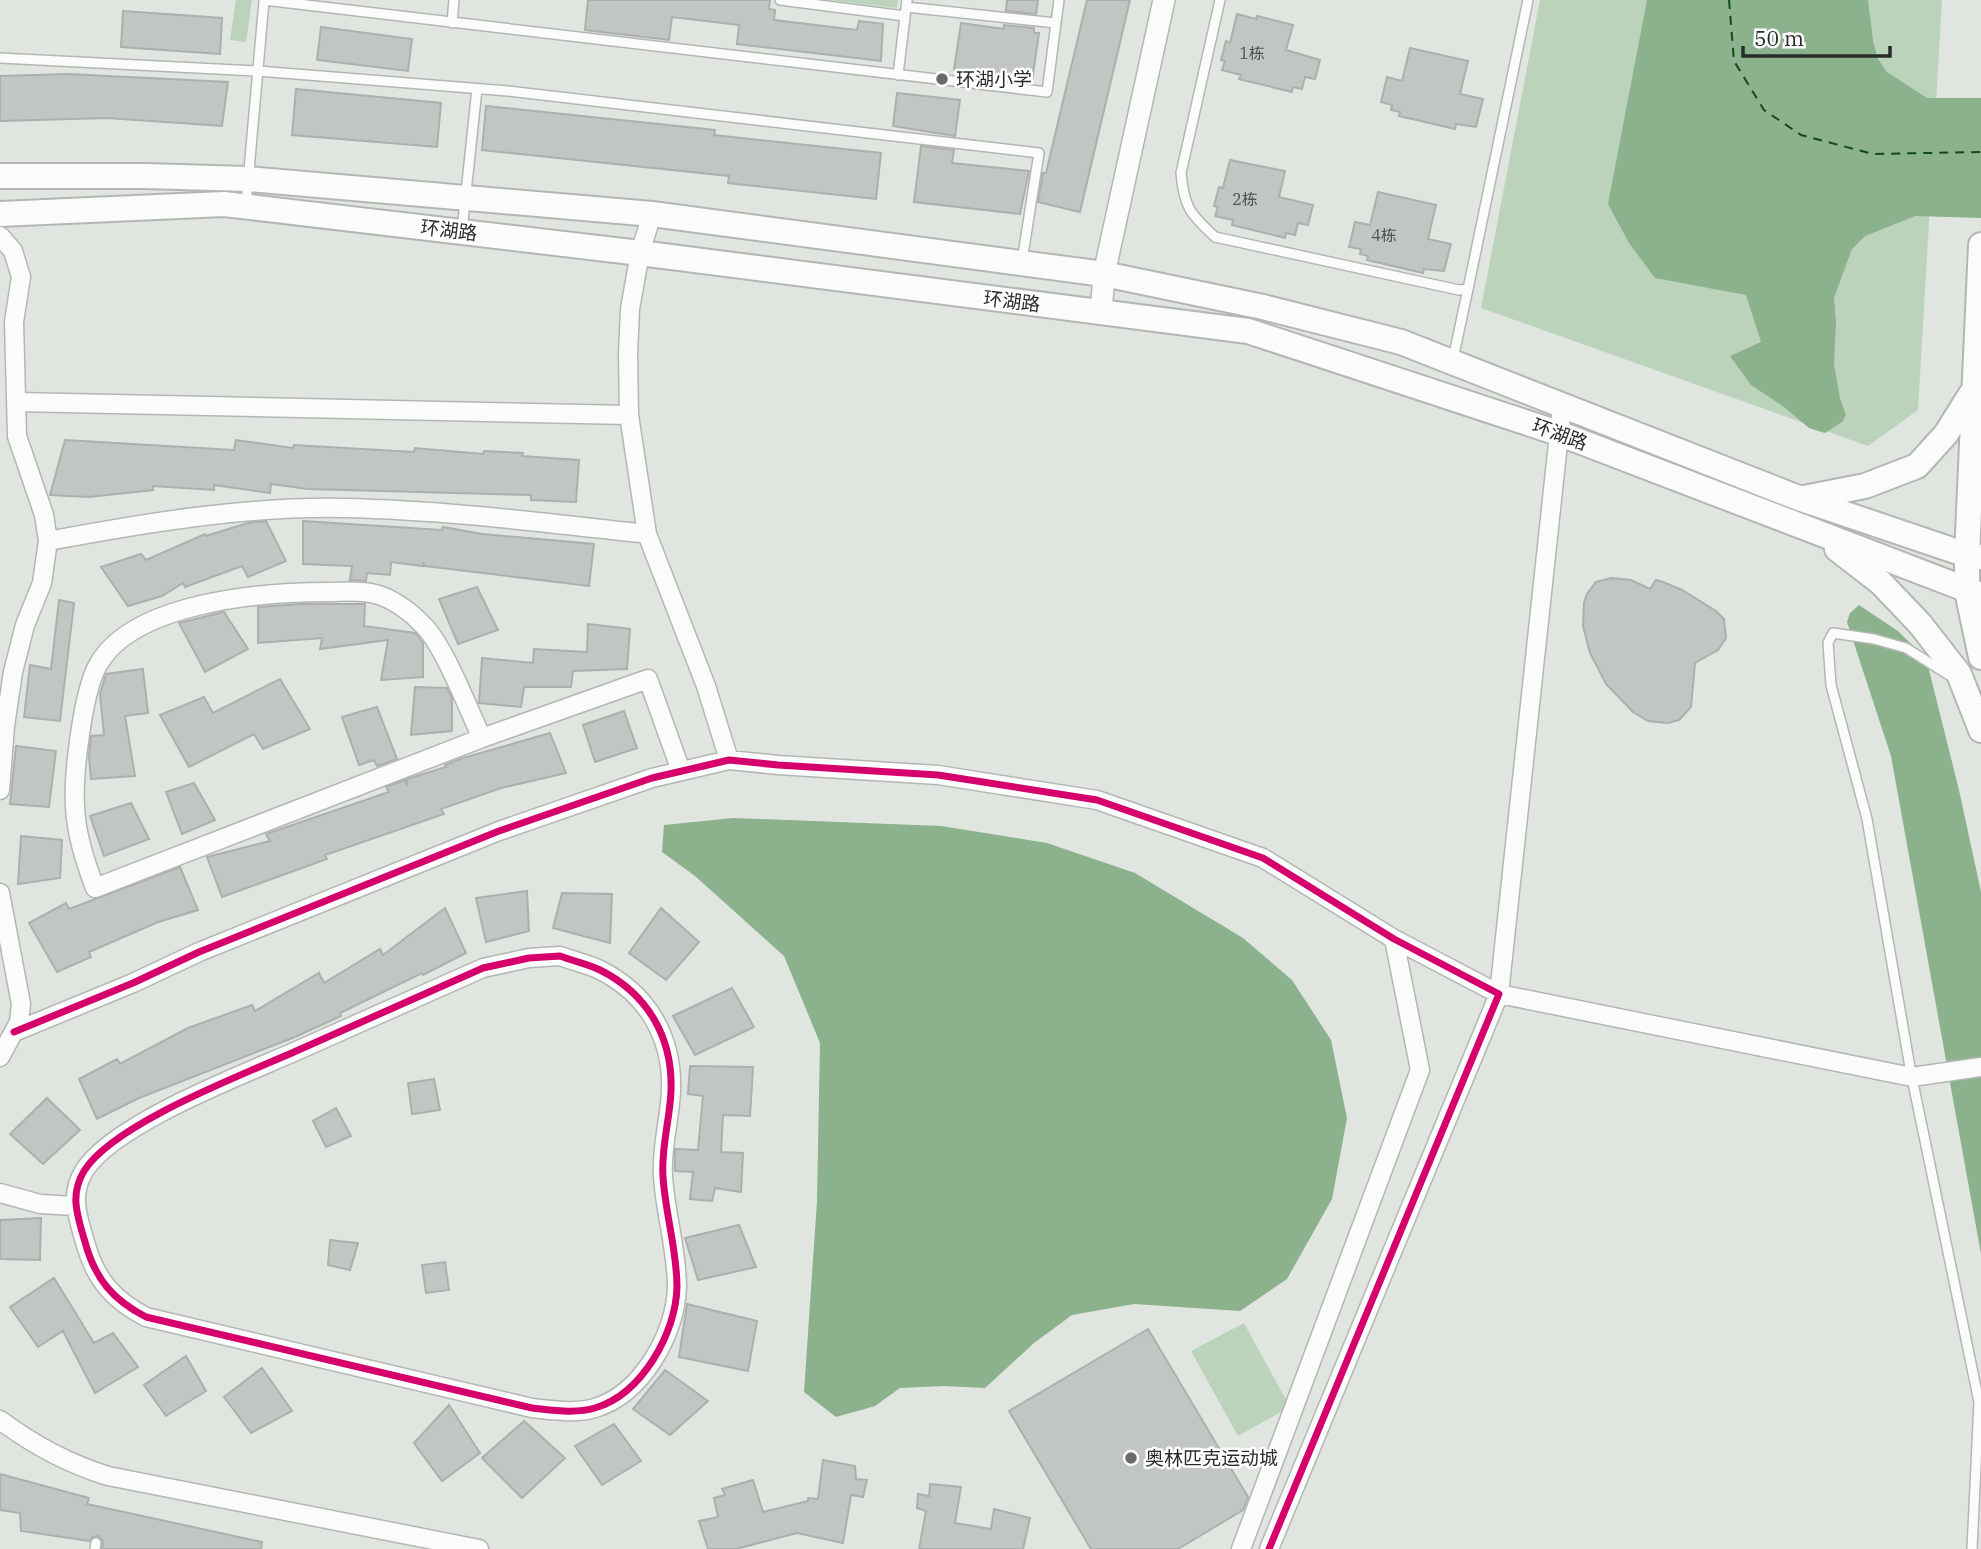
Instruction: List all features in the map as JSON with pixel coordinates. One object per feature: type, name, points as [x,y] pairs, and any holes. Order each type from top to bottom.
[{"type":"main road","name":"环湖路","points":[[0,176],[248,179],[652,214],[1104,274],[1263,307],[1401,342],[1801,499],[1974,556]]},
{"type":"main road","name":"环湖路","points":[[0,214],[224,204],[640,253],[1248,331],[1558,433],[1974,593]]},
{"type":"main road","points":[[1981,245],[1973,390],[1974,593],[1981,657]]},
{"type":"main road","points":[[1801,499],[1865,486],[1917,466],[1947,434],[1973,390]]},
{"type":"main road","points":[[1814,532],[1881,583],[1920,624],[1959,674],[1981,730]]},
{"type":"street","points":[[1101,313],[1104,274],[1164,0]]},
{"type":"street","points":[[652,214],[640,253],[630,309],[629,415],[647,534],[706,685],[729,760]]},
{"type":"street","points":[[0,236],[13,251],[21,277],[14,323],[17,436],[44,515],[48,541],[42,583],[24,625],[13,672],[0,790]]},
{"type":"street","points":[[18,402],[629,415]]},
{"type":"street","points":[[1269,1549],[1499,994],[1562,406]]},
{"type":"street","points":[[48,541],[202,516],[342,508],[491,516],[647,534]]},
{"type":"street","points":[[482,738],[438,646],[425,626],[395,603],[376,594],[285,592],[196,606],[149,621],[116,642],[98,665],[89,688],[74,805],[81,850],[95,888],[482,738],[648,679],[681,771]]},
{"type":"street","points":[[14,1032],[133,983],[199,952],[487,836],[652,778],[729,760],[938,775],[1097,800],[1262,858],[1394,939],[1499,994],[1912,1077],[1981,1067]]},
{"type":"street","points":[[0,893],[21,1004],[19,1022],[0,1057]]},
{"type":"street","points":[[1241,1549],[1420,1070],[1394,939]]},
{"type":"street","points":[[560,956],[598,969],[626,986],[650,1013],[664,1035],[670,1062],[671,1092],[663,1178],[673,1237],[677,1288],[673,1316],[660,1350],[641,1376],[617,1397],[595,1408],[569,1411],[532,1408],[146,1317],[126,1306],[107,1290],[88,1254],[75,1206],[75,1192],[79,1181],[85,1169],[97,1156],[116,1140],[169,1108],[483,968],[529,958],[560,956]]},
{"type":"street","points":[[0,1193],[40,1205],[75,1206]]},
{"type":"street","points":[[0,1420],[55,1454],[86,1470],[107,1476],[479,1549]]},
{"type":"lane","points":[[245,206],[264,0],[1047,92],[1059,0]]},
{"type":"lane","points":[[452,23],[454,0]]},
{"type":"lane","points":[[780,0],[906,8],[1056,23]]},
{"type":"lane","points":[[1220,0],[1181,173],[1183,195],[1193,217],[1215,237],[1459,290],[1468,289]]},
{"type":"lane","points":[[1452,360],[1528,0]]},
{"type":"lane","points":[[898,75],[906,8]]},
{"type":"lane","points":[[0,58],[258,71],[477,89],[1039,153],[1022,263]]},
{"type":"lane","points":[[461,232],[477,89]]},
{"type":"lane","points":[[1962,683],[1906,648],[1874,639],[1833,633],[1828,643],[1831,685],[1867,819],[1912,1077],[1979,1402],[1972,1549]]},
{"type":"shaded area","points":[[236,0],[252,0],[246,42],[230,40]]},
{"type":"shaded area","points":[[829,0],[898,0],[897,8]]},
{"type":"shaded area","points":[[1540,0],[1942,0],[1918,410],[1868,446],[1481,308]]},
{"type":"shaded area","points":[[1647,0],[1868,0],[1873,41],[1878,59],[1887,72],[1927,98],[1981,98],[1981,218],[1915,216],[1865,236],[1852,249],[1834,298],[1834,364],[1846,415],[1842,422],[1825,433],[1809,428],[1751,385],[1730,356],[1761,342],[1746,295],[1655,278],[1629,243],[1608,204]]},
{"type":"shaded area","points":[[1859,605],[1898,631],[1914,647],[1929,670],[1981,892],[1981,1254],[1891,756],[1847,622],[1850,613]]},
{"type":"shaded area","points":[[733,818],[941,826],[1047,843],[1135,873],[1243,938],[1292,980],[1331,1040],[1347,1118],[1332,1199],[1287,1279],[1240,1311],[1134,1304],[1072,1315],[1034,1343],[985,1388],[900,1388],[875,1406],[836,1417],[804,1392],[817,1201],[820,1043],[784,956],[695,876],[662,852],[664,825]]},
{"type":"shaded area","points":[[1244,1323],[1290,1407],[1238,1436],[1191,1351]]},
{"type":"building","points":[[588,0],[770,0],[769,9],[775,10],[774,20],[857,30],[859,21],[883,24],[881,61],[737,44],[739,25],[672,17],[669,40],[585,30]]},
{"type":"building","points":[[1007,0],[1038,0],[1036,14],[1006,11]]},
{"type":"building","points":[[1087,0],[1130,0],[1080,212],[1038,202]]},
{"type":"building","points":[[123,11],[222,18],[220,54],[121,47]]},
{"type":"building","points":[[1237,14],[1293,25],[1286,50],[1320,60],[1315,79],[1305,77],[1302,89],[1293,87],[1292,92],[1239,79],[1241,75],[1222,70],[1225,61],[1221,60],[1226,41],[1230,43]]},
{"type":"building","points":[[961,23],[1004,29],[1004,25],[1034,28],[1034,33],[1039,33],[1032,81],[954,70]]},
{"type":"building","points":[[321,27],[412,39],[408,71],[317,60]]},
{"type":"building","points":[[1410,48],[1468,61],[1460,94],[1483,99],[1476,127],[1456,124],[1455,129],[1399,116],[1400,112],[1391,110],[1392,105],[1381,102],[1387,77],[1402,81]]},
{"type":"building","points":[[68,74],[228,82],[222,126],[107,118],[0,121],[0,76]]},
{"type":"building","points":[[296,89],[441,103],[437,147],[292,135]]},
{"type":"building","points":[[897,93],[960,100],[955,136],[893,126]]},
{"type":"building","points":[[486,106],[715,130],[714,135],[881,153],[876,199],[728,183],[729,176],[482,150]]},
{"type":"building","points":[[921,146],[954,150],[952,163],[1029,171],[1020,214],[914,202]]},
{"type":"building","points":[[1230,160],[1285,171],[1279,197],[1313,205],[1308,225],[1298,223],[1295,235],[1286,233],[1285,238],[1232,225],[1233,220],[1215,216],[1218,207],[1214,206],[1219,187],[1223,188]]},
{"type":"building","points":[[1378,192],[1436,205],[1428,239],[1451,244],[1444,271],[1424,269],[1423,273],[1367,260],[1368,256],[1360,254],[1361,249],[1349,247],[1355,222],[1370,225]]},
{"type":"building","points":[[65,440],[234,450],[236,440],[293,448],[294,445],[414,452],[415,448],[483,454],[484,451],[523,453],[522,456],[579,460],[576,502],[531,500],[531,495],[308,489],[271,484],[270,493],[214,485],[214,490],[153,486],[153,490],[89,497],[50,495]]},
{"type":"building","points":[[266,521],[286,561],[248,577],[242,566],[185,587],[183,583],[162,596],[128,606],[101,567],[141,554],[146,560],[205,534],[206,536],[248,523]]},
{"type":"building","points":[[303,521],[442,530],[443,527],[482,534],[594,544],[589,586],[425,566],[423,562],[423,566],[391,562],[390,575],[367,573],[366,581],[350,580],[352,566],[303,564]]},
{"type":"building","points":[[1611,578],[1631,580],[1650,589],[1656,580],[1663,582],[1682,590],[1724,619],[1726,638],[1718,650],[1695,663],[1691,707],[1679,720],[1668,723],[1648,721],[1633,712],[1606,684],[1590,653],[1583,626],[1584,603],[1596,582]]},
{"type":"building","points":[[477,587],[498,630],[458,644],[439,599]]},
{"type":"building","points":[[59,600],[74,603],[60,721],[24,717],[30,665],[51,669]]},
{"type":"building","points":[[365,604],[364,626],[415,633],[423,643],[423,677],[381,680],[388,640],[320,649],[322,638],[258,643],[258,607]]},
{"type":"building","points":[[224,612],[248,649],[205,672],[179,623]]},
{"type":"building","points":[[588,624],[630,629],[627,669],[573,671],[571,687],[524,687],[521,707],[479,703],[482,658],[533,663],[534,649],[587,652]]},
{"type":"building","points":[[143,669],[148,713],[125,716],[135,776],[91,779],[91,736],[104,735],[100,694],[106,674]]},
{"type":"building","points":[[280,679],[310,729],[263,749],[254,734],[189,767],[160,715],[204,697],[213,713]]},
{"type":"building","points":[[415,687],[447,688],[452,698],[452,731],[411,735]]},
{"type":"building","points":[[377,707],[397,759],[377,766],[374,760],[359,765],[342,717]]},
{"type":"building","points":[[624,711],[637,748],[595,762],[583,725]]},
{"type":"building","points":[[550,733],[566,773],[501,788],[441,809],[444,814],[325,855],[327,859],[222,897],[207,857],[270,841],[266,834],[389,792],[386,787],[405,780],[407,786],[407,779],[446,767],[445,765],[460,759]]},
{"type":"building","points":[[16,746],[56,751],[49,807],[10,804]]},
{"type":"building","points":[[194,783],[215,820],[182,834],[166,792]]},
{"type":"building","points":[[131,803],[149,839],[104,856],[90,816]]},
{"type":"building","points":[[21,836],[62,840],[60,878],[18,884]]},
{"type":"building","points":[[180,867],[198,910],[158,922],[89,952],[91,957],[57,972],[29,923],[66,903],[69,909]]},
{"type":"building","points":[[527,891],[529,931],[486,942],[476,898]]},
{"type":"building","points":[[562,893],[612,894],[610,943],[553,928]]},
{"type":"building","points":[[445,908],[466,953],[295,1037],[139,1098],[97,1119],[79,1079],[117,1059],[120,1064],[188,1028],[252,1005],[255,1011],[319,973],[324,983],[380,949],[383,955]]},
{"type":"building","points":[[661,908],[699,942],[666,980],[629,953]]},
{"type":"building","points":[[732,988],[754,1027],[695,1055],[673,1016]]},
{"type":"building","points":[[690,1066],[753,1067],[750,1116],[723,1115],[721,1152],[743,1153],[741,1192],[715,1188],[712,1201],[690,1199],[693,1172],[675,1171],[675,1149],[698,1150],[703,1096],[688,1094]]},
{"type":"building","points":[[434,1079],[440,1110],[412,1114],[408,1083]]},
{"type":"building","points":[[47,1098],[80,1130],[43,1164],[10,1134]]},
{"type":"building","points":[[336,1108],[351,1136],[326,1147],[313,1121]]},
{"type":"building","points":[[41,1218],[40,1260],[0,1259],[0,1220]]},
{"type":"building","points":[[739,1225],[756,1267],[698,1280],[685,1238]]},
{"type":"building","points":[[330,1240],[358,1243],[350,1270],[328,1265]]},
{"type":"building","points":[[445,1262],[449,1290],[426,1293],[422,1265]]},
{"type":"building","points":[[54,1278],[94,1343],[113,1333],[138,1367],[95,1393],[63,1331],[38,1347],[10,1307]]},
{"type":"building","points":[[687,1304],[757,1321],[748,1371],[679,1357]]},
{"type":"building","name":"奥林匹克运动城","points":[[1148,1329],[1248,1497],[1243,1510],[1178,1549],[1091,1549],[1009,1411]]},
{"type":"building","points":[[186,1356],[206,1391],[166,1416],[144,1385]]},
{"type":"building","points":[[262,1368],[292,1411],[251,1433],[224,1397]]},
{"type":"building","points":[[665,1370],[708,1401],[670,1435],[633,1409]]},
{"type":"building","points":[[449,1405],[480,1453],[442,1481],[414,1443]]},
{"type":"building","points":[[524,1421],[565,1458],[522,1498],[482,1458]]},
{"type":"building","points":[[614,1424],[641,1461],[602,1485],[575,1446]]},
{"type":"building","points":[[823,1460],[855,1466],[856,1479],[867,1480],[863,1497],[851,1495],[843,1543],[797,1533],[736,1549],[708,1549],[699,1521],[718,1517],[714,1498],[725,1495],[722,1489],[753,1480],[763,1512],[808,1501],[808,1498],[818,1499]]},
{"type":"building","points":[[0,1474],[89,1498],[87,1504],[262,1542],[261,1549],[102,1549],[103,1541],[98,1536],[89,1541],[21,1531],[20,1513],[0,1510]]},
{"type":"building","points":[[930,1484],[961,1487],[955,1523],[991,1529],[994,1509],[1030,1518],[1023,1549],[919,1549],[926,1511],[917,1508],[918,1494],[929,1496]]},
{"type":"ferry route","points":[[1729,0],[1734,61],[1764,110],[1801,135],[1873,154],[1981,152]]},
{"type":"cycle path","points":[[14,1032],[133,983],[199,952],[499,831],[652,778],[729,760],[938,775],[1097,800],[1263,858],[1394,939],[1499,994],[1269,1549]]},
{"type":"cycle path","points":[[560,956],[600,970],[632,992],[654,1020],[668,1053],[671,1091],[663,1165],[676,1273],[675,1305],[663,1342],[641,1376],[628,1390],[612,1401],[580,1411],[532,1408],[146,1317],[115,1296],[100,1278],[89,1255],[80,1224],[76,1206],[77,1189],[84,1171],[99,1153],[122,1136],[180,1102],[212,1087],[483,968],[529,958],[560,956]]},
{"type":"place","name":"环湖小学","points":[[942,79]]},
{"type":"place","name":"奥林匹克运动城","points":[[1131,1458]]}]
